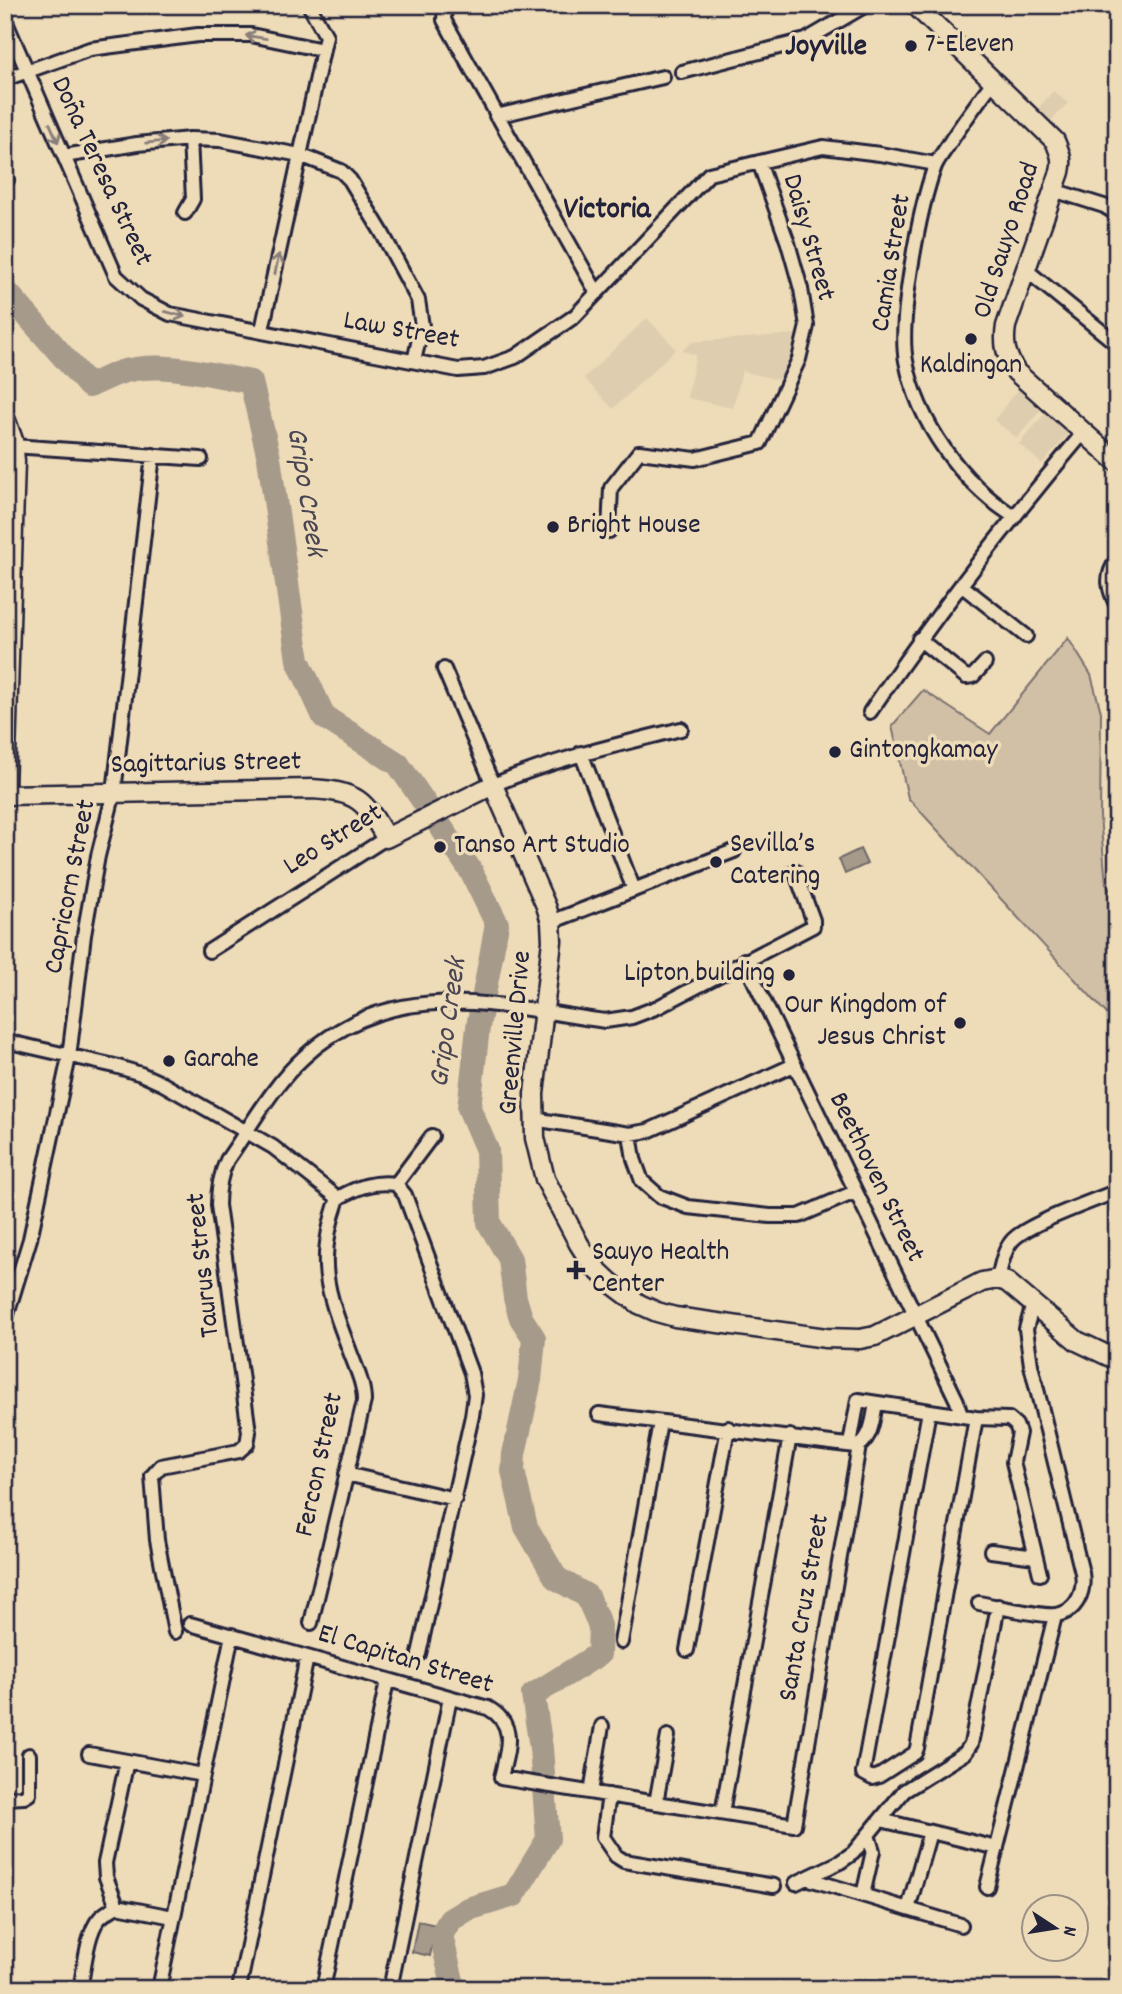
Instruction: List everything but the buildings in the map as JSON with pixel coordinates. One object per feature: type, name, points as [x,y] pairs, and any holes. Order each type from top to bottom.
[{"type":"street","points":[[262,330],[326,36],[309,5]]},
{"type":"street","points":[[445,5],[444,20],[597,293]]},
{"type":"street","points":[[682,72],[806,40],[866,5]]},
{"type":"street","name":"Old Sauyo Road","points":[[915,5],[1055,141],[1062,160],[1006,326],[1003,343],[1006,356],[1016,372],[1117,462]]},
{"type":"street","name":"Doña Teresa Street","points":[[5,20],[116,276],[141,299],[170,314],[262,330]]},
{"type":"street","points":[[5,79],[90,49],[198,35],[251,35],[323,50]]},
{"type":"street","points":[[496,116],[663,76]]},
{"type":"street","name":"Camia Street","points":[[993,82],[936,164],[920,218],[904,335],[906,360],[925,414],[944,449],[970,480],[997,506],[1013,516]]},
{"type":"street","points":[[185,213],[193,199],[190,139]]},
{"type":"street","points":[[64,156],[137,144],[190,139],[243,143],[300,155],[341,171],[350,180],[381,231],[418,300],[422,326],[414,362]]},
{"type":"street","points":[[758,162],[823,147],[880,153],[936,164]]},
{"type":"street","name":"Law Street","points":[[262,330],[458,370],[484,368],[515,357],[575,316],[709,174],[758,162]]},
{"type":"street","name":"Daisy Street","points":[[608,531],[611,488],[639,452],[695,458],[760,443],[799,359],[807,326],[801,289],[758,162]]},
{"type":"street","points":[[1053,190],[1104,206],[1116,213]]},
{"type":"street","points":[[1026,270],[1117,344]]},
{"type":"street","points":[[5,418],[15,461],[5,792]]},
{"type":"street","points":[[870,712],[919,639],[961,584],[1013,516],[1084,432]]},
{"type":"street","points":[[13,446],[201,459]]},
{"type":"street","name":"Capricorn Street","points":[[5,1321],[30,1239],[69,1057],[84,935],[98,856],[114,792],[153,455]]},
{"type":"street","points":[[1117,560],[1108,578],[1109,588],[1117,606]]},
{"type":"street","points":[[961,584],[1026,636]]},
{"type":"street","points":[[919,639],[966,677],[973,676],[985,663]]},
{"type":"street","name":"Greenville Drive","points":[[444,669],[551,922],[534,1119],[545,1179],[593,1266],[639,1304],[676,1317],[845,1340],[875,1336],[982,1282],[998,1279]]},
{"type":"street","points":[[493,785],[582,753],[681,729]]},
{"type":"street","points":[[582,753],[634,890]]},
{"type":"street","name":"Leo Street","points":[[209,951],[386,838],[493,785]]},
{"type":"street","name":"Sagittarius Street","points":[[5,792],[336,791],[354,796],[366,807],[386,838]]},
{"type":"street","points":[[551,922],[734,851]]},
{"type":"street","name":"Taurus Street","points":[[174,1632],[157,1540],[152,1476],[161,1466],[239,1451],[247,1444],[249,1432],[218,1205],[218,1186],[227,1160],[282,1081],[303,1058],[354,1022],[408,1004],[444,1001],[606,1021],[632,1017],[658,1007],[813,926],[794,870]]},
{"type":"street","name":"Beethoven Street","points":[[744,960],[957,1401],[961,1416]]},
{"type":"street","points":[[5,1041],[141,1074],[273,1147],[338,1198],[355,1188],[378,1182],[396,1184],[405,1195],[471,1373],[475,1395],[455,1499],[419,1654]]},
{"type":"street","points":[[534,1119],[630,1134],[648,1131],[794,1065]]},
{"type":"street","points":[[630,1134],[634,1159],[642,1181],[659,1196],[688,1207],[770,1216],[799,1216],[855,1192]]},
{"type":"street","points":[[396,1184],[432,1136]]},
{"type":"street","points":[[1117,1191],[1034,1227],[1012,1240],[998,1279],[1015,1287],[1077,1340],[1117,1360]]},
{"type":"street","name":"Fercon Street","points":[[311,1623],[364,1401],[364,1391],[330,1299],[324,1269],[326,1240],[338,1198]]},
{"type":"street","points":[[979,1603],[1055,1616],[1072,1607],[1083,1591],[1083,1581],[1031,1365],[1027,1329],[1033,1304]]},
{"type":"street","name":"Santa Cruz Street","points":[[794,1825],[854,1445],[858,1400],[876,1403],[869,1434],[854,1445]]},
{"type":"street","points":[[876,1403],[976,1418],[1009,1419],[1016,1425],[1019,1433],[1013,1462],[1040,1574]]},
{"type":"street","points":[[929,1411],[863,1773],[872,1778],[915,1753],[917,1748],[976,1418]]},
{"type":"street","points":[[599,1414],[854,1445]]},
{"type":"street","points":[[621,1642],[660,1422]]},
{"type":"street","points":[[687,1650],[728,1428]]},
{"type":"street","points":[[722,1813],[790,1436]]},
{"type":"street","points":[[346,1474],[455,1499]]},
{"type":"street","points":[[991,1551],[1035,1557]]},
{"type":"street","points":[[961,1925],[863,1895],[801,1881],[853,1853],[904,1791],[965,1753],[971,1744],[998,1606]]},
{"type":"street","points":[[987,1887],[1055,1616]]},
{"type":"street","name":"El Capitan Street","points":[[191,1624],[488,1708],[499,1714],[506,1724],[508,1739],[501,1778],[794,1825]]},
{"type":"street","points":[[159,1989],[232,1636]]},
{"type":"street","points":[[239,1989],[307,1657]]},
{"type":"street","points":[[323,1989],[387,1681]]},
{"type":"street","points":[[390,1989],[450,1698]]},
{"type":"street","points":[[591,1792],[602,1726]]},
{"type":"street","points":[[656,1802],[668,1736]]},
{"type":"street","points":[[89,1754],[203,1775]]},
{"type":"street","points":[[5,1798],[24,1797],[29,1794],[29,1755]]},
{"type":"street","points":[[117,1906],[106,1877],[105,1863],[127,1761]]},
{"type":"street","points":[[609,1795],[603,1837],[615,1856],[624,1861],[774,1886]]},
{"type":"street","points":[[881,1820],[997,1848]]},
{"type":"street","points":[[908,1909],[930,1832]]},
{"type":"street","points":[[863,1895],[873,1850],[868,1835]]},
{"type":"street","points":[[80,1989],[92,1931],[97,1921],[117,1906],[173,1917]]},
{"type":"shaded area","points":[[1053,91],[1068,103],[1050,122],[1037,110]]},
{"type":"shaded area","points":[[647,318],[676,349],[613,409],[584,378]]},
{"type":"shaded area","points":[[797,334],[782,381],[742,371],[733,408],[687,398],[696,355],[682,351],[692,342]]},
{"type":"shaded area","points":[[1022,385],[1044,406],[1017,438],[994,420]]},
{"type":"shaded area","points":[[1048,410],[1071,431],[1042,464],[1019,444]]},
{"type":"shaded area","points":[[1068,638],[1091,675],[1101,712],[1100,816],[1106,884],[1117,901],[1117,1025],[908,798],[892,726],[923,690],[990,734]]},
{"type":"shaded area","points":[[860,849],[867,864],[845,874],[839,859]]},
{"type":"shaded area","points":[[418,1921],[436,1925],[430,1956],[412,1952]]},
{"type":"waterway","name":"Gripo Creek","points":[[5,290],[89,386],[125,371],[141,368],[188,370],[251,382],[269,458],[298,660],[324,717],[398,764],[471,871],[497,924],[478,1027],[469,1108],[487,1150],[489,1223],[510,1259],[515,1298],[521,1318],[534,1338],[530,1380],[514,1454],[513,1471],[526,1527],[556,1578],[587,1596],[600,1626],[599,1654],[533,1695],[541,1748],[548,1839],[514,1895],[468,1909],[450,1920],[441,1935],[454,1989]]},
{"type":"place","name":"7-Eleven","points":[[911,46]]},
{"type":"place","name":"Kaldingan","points":[[971,339]]},
{"type":"place","name":"Bright House","points":[[553,527]]},
{"type":"place","name":"Gintongkamay","points":[[835,752]]},
{"type":"place","name":"Tanso Art Studio","points":[[440,847]]},
{"type":"place","name":"Sevilla’s Catering","points":[[716,862]]},
{"type":"place","name":"Lipton building","points":[[789,975]]},
{"type":"place","name":"Our Kingdom of Jesus Christ","points":[[960,1023]]},
{"type":"place","name":"Garahe","points":[[169,1061]]},
{"type":"place","name":"Sauyo Health Center","points":[[576,1270]]},
{"type":"district","name":"Joyville","points":[[826,48]]},
{"type":"district","name":"Victoria","points":[[607,211]]}]
